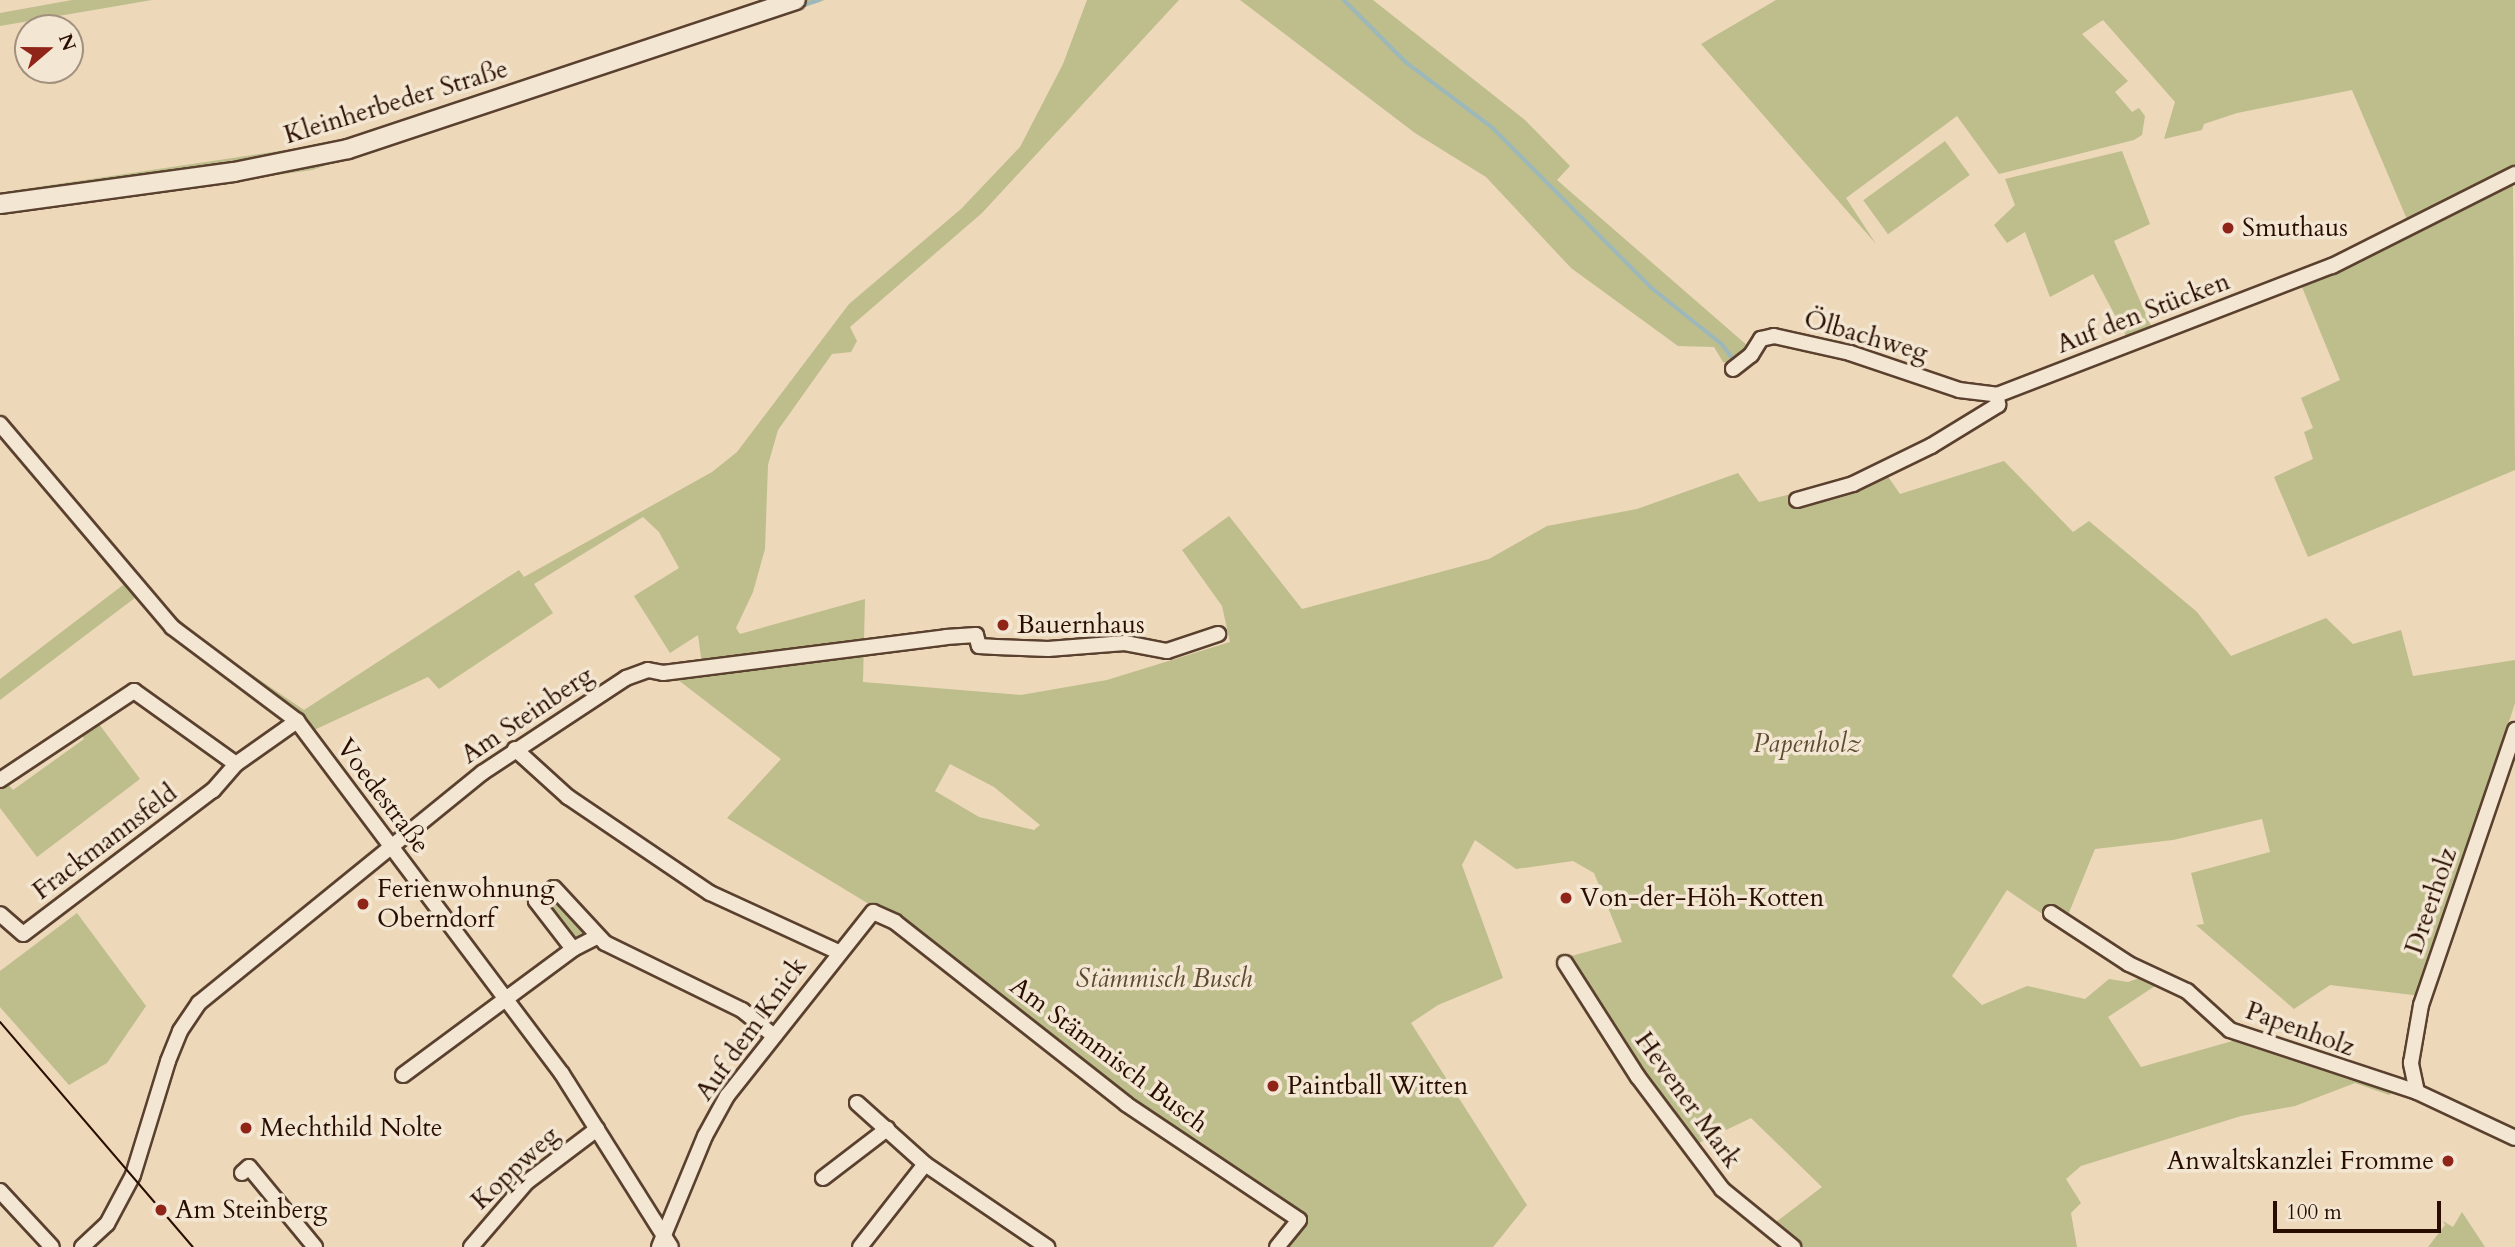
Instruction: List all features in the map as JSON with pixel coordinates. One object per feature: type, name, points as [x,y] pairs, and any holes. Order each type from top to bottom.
[{"type":"street","name":"Kleinherbeder Straße","points":[[0,204],[234,172],[348,149],[796,0]]},
{"type":"street","name":"Auf den Stücken","points":[[1797,500],[1853,484],[1931,446],[1998,405],[1997,395],[2323,270],[2515,174]]},
{"type":"street","name":"Ölbachweg","points":[[1733,369],[1751,355],[1761,339],[1774,336],[1850,353],[1959,390],[1997,395]]},
{"type":"street","name":"Voedestraße","points":[[0,424],[172,626],[297,721],[507,1000],[597,1129],[665,1243]]},
{"type":"street","name":"Am Steinberg","points":[[82,1247],[107,1224],[131,1179],[168,1061],[180,1031],[199,1003],[514,749],[626,678],[648,670],[663,673],[946,637],[976,635],[979,646],[1048,649],[1125,643],[1167,651],[1218,634]]},
{"type":"street","points":[[0,780],[134,691],[236,764]]},
{"type":"street","name":"Frackmannsfeld","points":[[0,914],[13,929],[23,934],[204,797],[236,764],[297,721]]},
{"type":"street","name":"Dreerholz","points":[[2417,1092],[2411,1063],[2421,1005],[2515,730]]},
{"type":"street","points":[[514,749],[568,797],[710,893],[838,952]]},
{"type":"street","points":[[573,948],[536,901],[554,888],[597,937],[742,1010],[774,1036]]},
{"type":"street","name":"Auf dem Knick","points":[[665,1243],[711,1126],[774,1036],[838,952],[873,912],[895,922]]},
{"type":"street","name":"Papenholz","points":[[2051,913],[2129,964],[2187,991],[2230,1030],[2417,1092],[2515,1138]]},
{"type":"street","name":"Am Stämmisch Busch","points":[[895,922],[1126,1104],[1299,1220],[1277,1247]]},
{"type":"street","points":[[403,1075],[507,1000],[573,948],[597,937]]},
{"type":"street","name":"Hevener Mark","points":[[1565,963],[1638,1077],[1722,1189],[1793,1247]]},
{"type":"street","points":[[857,1103],[925,1164],[1047,1247]]},
{"type":"street","name":"Koppweg","points":[[471,1247],[527,1182],[597,1129]]},
{"type":"street","points":[[824,1178],[887,1129]]},
{"type":"street","points":[[860,1247],[925,1164]]},
{"type":"street","points":[[242,1173],[249,1167],[315,1247]]},
{"type":"street","points":[[0,1191],[52,1247]]},
{"type":"green space","points":[[72,0],[152,0],[70,14],[14,14],[14,24],[0,26],[0,13]]},
{"type":"green space","points":[[765,0],[825,0],[312,170],[0,214],[0,194],[17,190],[327,144]]},
{"type":"green space","name":"Stämmisch Busch","points":[[1087,0],[1179,0],[982,213],[850,327],[857,341],[851,352],[832,354],[778,430],[768,465],[765,549],[753,592],[736,628],[740,634],[865,599],[863,682],[1021,695],[1107,680],[1230,642],[1222,606],[1182,550],[1229,516],[1302,609],[1489,559],[1547,526],[1637,509],[1738,473],[1759,502],[1849,480],[1880,465],[1900,494],[2004,461],[2073,532],[2089,521],[2197,612],[2231,656],[2326,618],[2353,644],[2401,630],[2413,676],[2515,660],[2515,703],[2421,996],[2330,985],[2294,1009],[2196,925],[2204,924],[2191,873],[2270,852],[2262,819],[2173,840],[2095,849],[2068,915],[2048,918],[2007,890],[1952,976],[1982,1005],[2027,986],[2085,999],[2109,979],[2128,982],[2145,976],[2158,984],[2108,1017],[2141,1067],[2243,1038],[2394,1091],[2389,1095],[2355,1083],[2295,1106],[2241,1116],[2081,1166],[2066,1179],[2081,1203],[2071,1213],[2077,1247],[1782,1247],[1705,1181],[1664,1129],[1557,960],[1622,942],[1594,873],[1573,861],[1516,869],[1475,840],[1462,865],[1503,978],[1438,1005],[1411,1023],[1527,1205],[1493,1247],[1283,1247],[1300,1216],[1090,1074],[892,918],[727,818],[781,759],[673,676],[703,672],[698,635],[670,653],[634,596],[679,568],[659,532],[643,517],[534,584],[553,613],[439,689],[428,677],[312,731],[291,707],[180,628],[144,591],[0,700],[0,679],[123,585],[0,435],[0,415],[168,609],[204,642],[304,710],[519,570],[524,577],[712,472],[737,452],[849,304],[961,209],[1020,147],[1063,64]],"holes":[[[950,764],[994,787],[1040,825],[1034,830],[979,817],[935,791]],[[1751,1118],[1822,1187],[1767,1229],[1702,1169],[1697,1144]]]},
{"type":"green space","points":[[1240,0],[1373,0],[1525,120],[1570,166],[1557,180],[1749,347],[1731,364],[1723,362],[1714,347],[1678,346],[1571,268],[1486,177],[1415,133]]},
{"type":"green space","points":[[1776,0],[2515,0],[2515,168],[2409,224],[2352,90],[2237,113],[2204,124],[2202,130],[2164,139],[2175,102],[2103,20],[2082,34],[2128,81],[2115,92],[2132,112],[2139,108],[2145,116],[2142,135],[2134,140],[1999,174],[1957,116],[1846,198],[1876,244],[1701,44]]},
{"type":"green space","points":[[1945,141],[1970,175],[1888,234],[1863,200]]},
{"type":"green space","points":[[2122,151],[2150,224],[2114,241],[2151,326],[2126,336],[2093,274],[2050,297],[2025,232],[2007,243],[1994,225],[2015,205],[2005,179]]},
{"type":"green space","points":[[2513,180],[2515,470],[2308,557],[2274,477],[2313,459],[2304,432],[2313,428],[2301,398],[2340,380],[2302,287]]},
{"type":"green space","points":[[96,720],[140,779],[37,857],[0,808],[0,789],[7,783],[13,790],[84,739],[79,731]]},
{"type":"green space","points":[[554,895],[585,930],[582,938],[576,941],[544,905]]},
{"type":"green space","points":[[77,913],[146,1006],[107,1063],[69,1085],[0,1007],[0,971]]},
{"type":"green space","points":[[2462,1212],[2485,1247],[2428,1247],[2445,1225],[2443,1221],[2453,1227]]},
{"type":"waterway","points":[[801,6],[819,0]]},
{"type":"waterway","points":[[1344,0],[1407,63],[1492,127],[1652,288],[1722,344],[1731,356]]},
{"type":"waterway","points":[[312,166],[339,160]]},
{"type":"waterway","points":[[287,170],[302,167]]},
{"type":"tram line","points":[[0,1022],[193,1247]]},
{"type":"place","name":"Smuthaus","points":[[2228,228]]},
{"type":"place","name":"Bauernhaus","points":[[1003,625]]},
{"type":"place","name":"Von-der-Höh-Kotten","points":[[1566,898]]},
{"type":"place","name":"Ferienwohnung Oberndorf","points":[[363,904]]},
{"type":"place","name":"Paintball Witten","points":[[1273,1086]]},
{"type":"place","name":"Mechthild Nolte","points":[[246,1128]]},
{"type":"place","name":"Anwaltskanzlei Fromme","points":[[2448,1161]]},
{"type":"place","name":"Am Steinberg","points":[[161,1210]]}]
